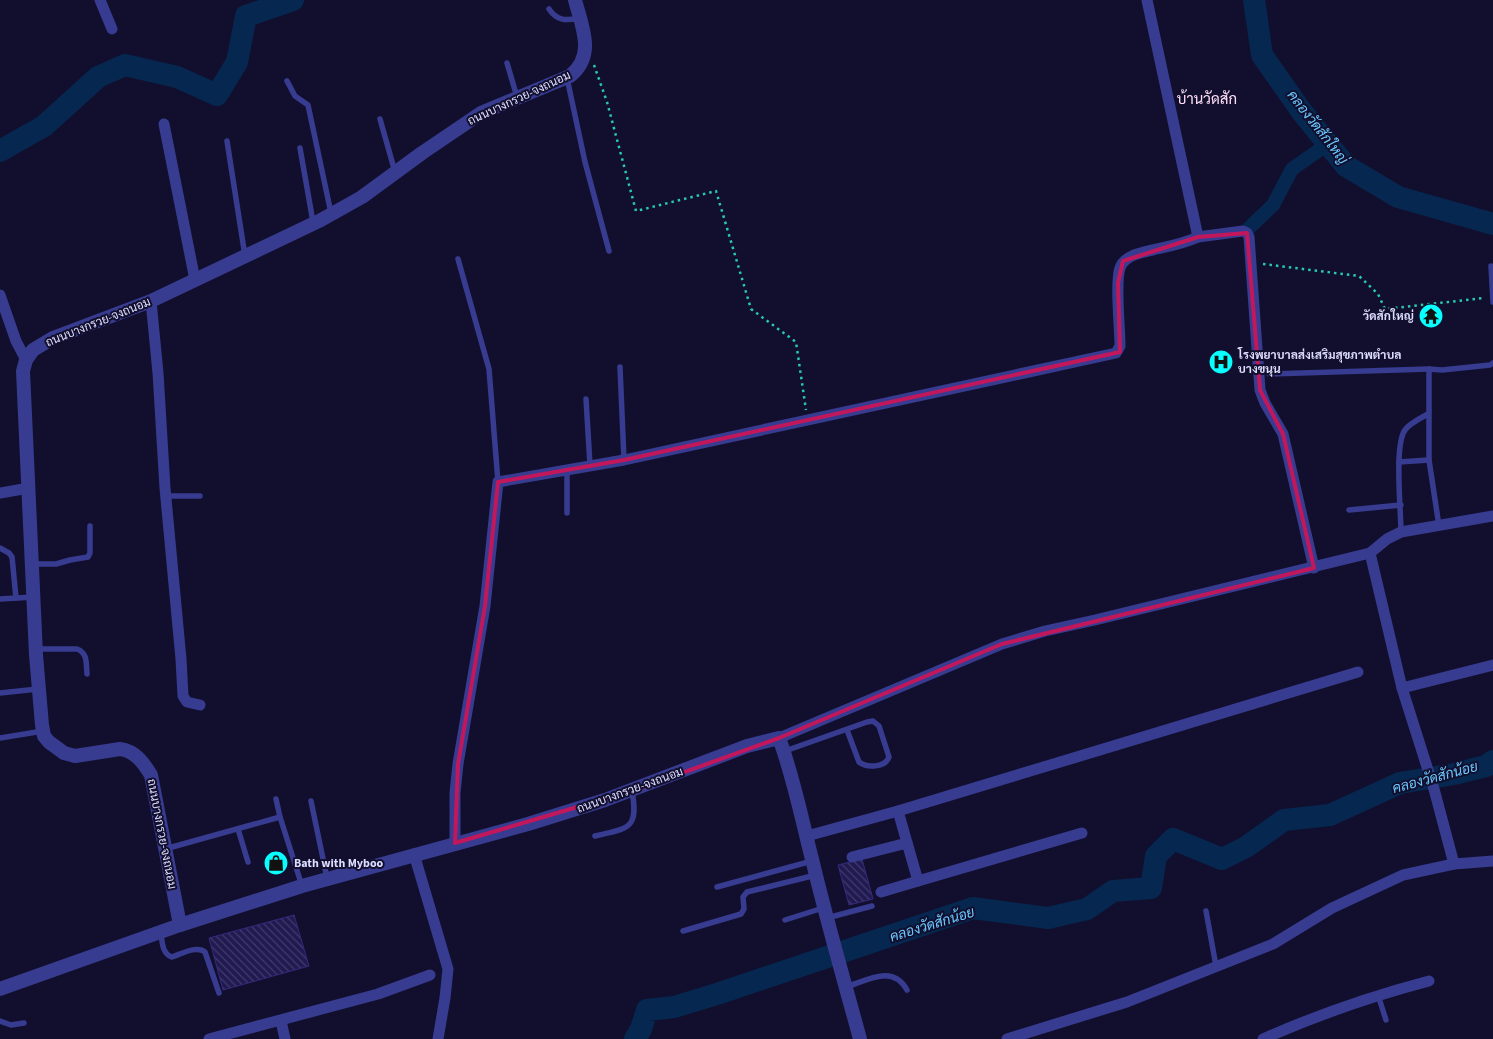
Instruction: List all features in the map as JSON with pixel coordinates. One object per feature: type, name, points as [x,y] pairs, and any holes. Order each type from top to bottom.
[{"type":"street","points":[[100,0],[112,28]]},
{"type":"street","points":[[575,0],[586,45]]},
{"type":"street","points":[[1147,0],[1198,237]]},
{"type":"street","name":"ถนนบางกรวย-จงถนอม","points":[[26,360],[34,350],[54,338],[151,301],[331,215],[362,197],[481,113],[567,78],[580,66],[586,45]]},
{"type":"street","points":[[164,124],[195,280]]},
{"type":"street","points":[[455,843],[456,776],[485,606],[498,482],[624,460],[1116,353],[1120,346],[1119,269],[1123,262],[1133,256],[1180,245],[1198,237],[1243,231],[1247,233],[1249,237],[1260,390],[1265,403],[1283,434],[1314,568]]},
{"type":"street","points":[[0,295],[16,341],[26,360],[23,371],[28,488],[38,689],[43,731]]},
{"type":"street","points":[[151,301],[183,696],[188,702],[200,705]]},
{"type":"street","points":[[0,493],[28,488]]},
{"type":"street","points":[[860,1039],[833,944],[807,836],[779,738],[1002,644],[1045,631],[1314,568],[1370,553],[1387,539],[1401,532],[1493,516]]},
{"type":"street","points":[[1370,553],[1402,688],[1434,789],[1454,864]]},
{"type":"street","points":[[1402,688],[1493,665]]},
{"type":"street","points":[[807,836],[898,811],[1358,672]]},
{"type":"street","name":"ถนนบางกรวย-จงถนอม","points":[[43,731],[49,742],[64,753],[75,756],[120,749],[127,750],[142,762],[150,775],[180,925]]},
{"type":"street","name":"ถนนบางกรวย-จงถนอม","points":[[0,989],[180,925],[327,878],[528,824],[632,791],[748,746],[779,738]]},
{"type":"street","points":[[898,811],[918,881]]},
{"type":"street","points":[[881,892],[1082,833]]},
{"type":"street","points":[[852,857],[907,843]]},
{"type":"street","points":[[414,854],[448,970],[438,1039]]},
{"type":"street","points":[[1007,1039],[1127,1002],[1273,944],[1332,908],[1403,875],[1454,864],[1493,861]]},
{"type":"street","points":[[209,1039],[378,994],[430,975]]},
{"type":"street","points":[[1263,1039],[1306,1020],[1378,995],[1430,981]]},
{"type":"street","points":[[281,1021],[285,1039]]},
{"type":"lane","points":[[549,9],[552,14],[563,20],[579,18]]},
{"type":"lane","points":[[507,63],[517,97]]},
{"type":"lane","points":[[567,78],[585,162],[609,251]]},
{"type":"lane","points":[[288,81],[295,96],[308,105],[331,215]]},
{"type":"lane","points":[[380,119],[395,172]]},
{"type":"lane","points":[[227,142],[245,256]]},
{"type":"lane","points":[[300,148],[314,224]]},
{"type":"lane","points":[[458,259],[489,369],[498,482]]},
{"type":"lane","points":[[1491,266],[1493,302]]},
{"type":"lane","points":[[1269,374],[1442,370],[1490,365],[1493,363]]},
{"type":"lane","points":[[620,367],[624,460]]},
{"type":"lane","points":[[1429,369],[1429,460],[1439,526]]},
{"type":"lane","points":[[586,399],[590,465]]},
{"type":"lane","points":[[1401,532],[1399,462],[1401,439],[1406,429],[1428,414]]},
{"type":"lane","points":[[1399,462],[1429,460]]},
{"type":"lane","points":[[567,470],[567,513]]},
{"type":"lane","points":[[166,496],[200,496]]},
{"type":"lane","points":[[1349,510],[1401,505]]},
{"type":"lane","points":[[32,564],[56,564],[88,558],[90,554],[90,526]]},
{"type":"lane","points":[[0,548],[12,557],[16,598]]},
{"type":"lane","points":[[0,599],[34,597]]},
{"type":"lane","points":[[36,649],[77,649],[82,651],[85,654],[87,674]]},
{"type":"lane","points":[[0,693],[38,689]]},
{"type":"lane","points":[[784,752],[847,730],[873,722],[879,726],[889,757],[888,761],[866,766],[861,764],[847,730]]},
{"type":"lane","points":[[0,738],[43,731]]},
{"type":"lane","points":[[595,836],[621,830],[630,824],[633,820],[635,808],[632,791]]},
{"type":"lane","points":[[276,799],[302,886]]},
{"type":"lane","points":[[311,801],[327,878]]},
{"type":"lane","points":[[165,849],[280,817]]},
{"type":"lane","points":[[238,829],[248,862]]},
{"type":"lane","points":[[717,887],[812,861]]},
{"type":"lane","points":[[682,930],[742,914],[744,909],[742,897],[747,892],[816,875]]},
{"type":"lane","points":[[785,920],[872,906]]},
{"type":"lane","points":[[1206,911],[1216,966]]},
{"type":"lane","points":[[161,932],[165,953],[168,956],[172,957],[197,949],[202,949],[205,952],[219,993]]},
{"type":"lane","points":[[846,987],[884,975],[898,977],[907,990]]},
{"type":"lane","points":[[1378,995],[1386,1020]]},
{"type":"lane","points":[[0,1020],[11,1025],[24,1023]]},
{"type":"path","points":[[586,45],[607,102],[636,211],[716,191],[751,309],[796,342],[807,420]]},
{"type":"path","points":[[1251,265],[1261,264],[1359,276],[1378,294],[1385,309],[1493,298]]},
{"type":"highlighted area","points":[[1247,233],[1260,390],[1283,434],[1314,568],[1002,644],[779,738],[632,791],[455,843],[458,764],[485,606],[498,482],[624,460],[1120,352],[1118,283],[1123,261],[1198,237]]},
{"type":"building","points":[[862,859],[873,899],[849,905],[838,865]]},
{"type":"building","points":[[294,915],[309,966],[223,990],[209,938]]},
{"type":"waterway","name":"คลองวัดสักใหญ่","points":[[0,151],[44,126],[98,77],[125,65],[177,77],[217,95],[237,62],[246,16],[293,0]]},
{"type":"waterway","name":"คลองวัดสักใหญ่","points":[[1254,0],[1262,55],[1302,112],[1346,166],[1398,197],[1493,224]]},
{"type":"waterway","points":[[1249,228],[1273,205],[1292,169],[1328,144]]},
{"type":"waterway","name":"คลองวัดสักน้อย","points":[[635,1039],[641,1029],[647,1010],[674,1007],[717,994],[973,908],[1048,918],[1087,909],[1113,891],[1151,888],[1156,856],[1173,839],[1222,859],[1246,847],[1284,820],[1330,815],[1400,783],[1454,774],[1486,766],[1493,761]]},
{"type":"place","name":"วัดสักใหญ่","points":[[1431,316]]},
{"type":"place","name":"โรงพยาบาลส่งเสริมสุขภาพตำบล บางขนุน","points":[[1221,362]]},
{"type":"place","name":"Bath with Myboo","points":[[276,863]]},
{"type":"district","name":"บ้านวัดสัก","points":[[1207,99]]}]
